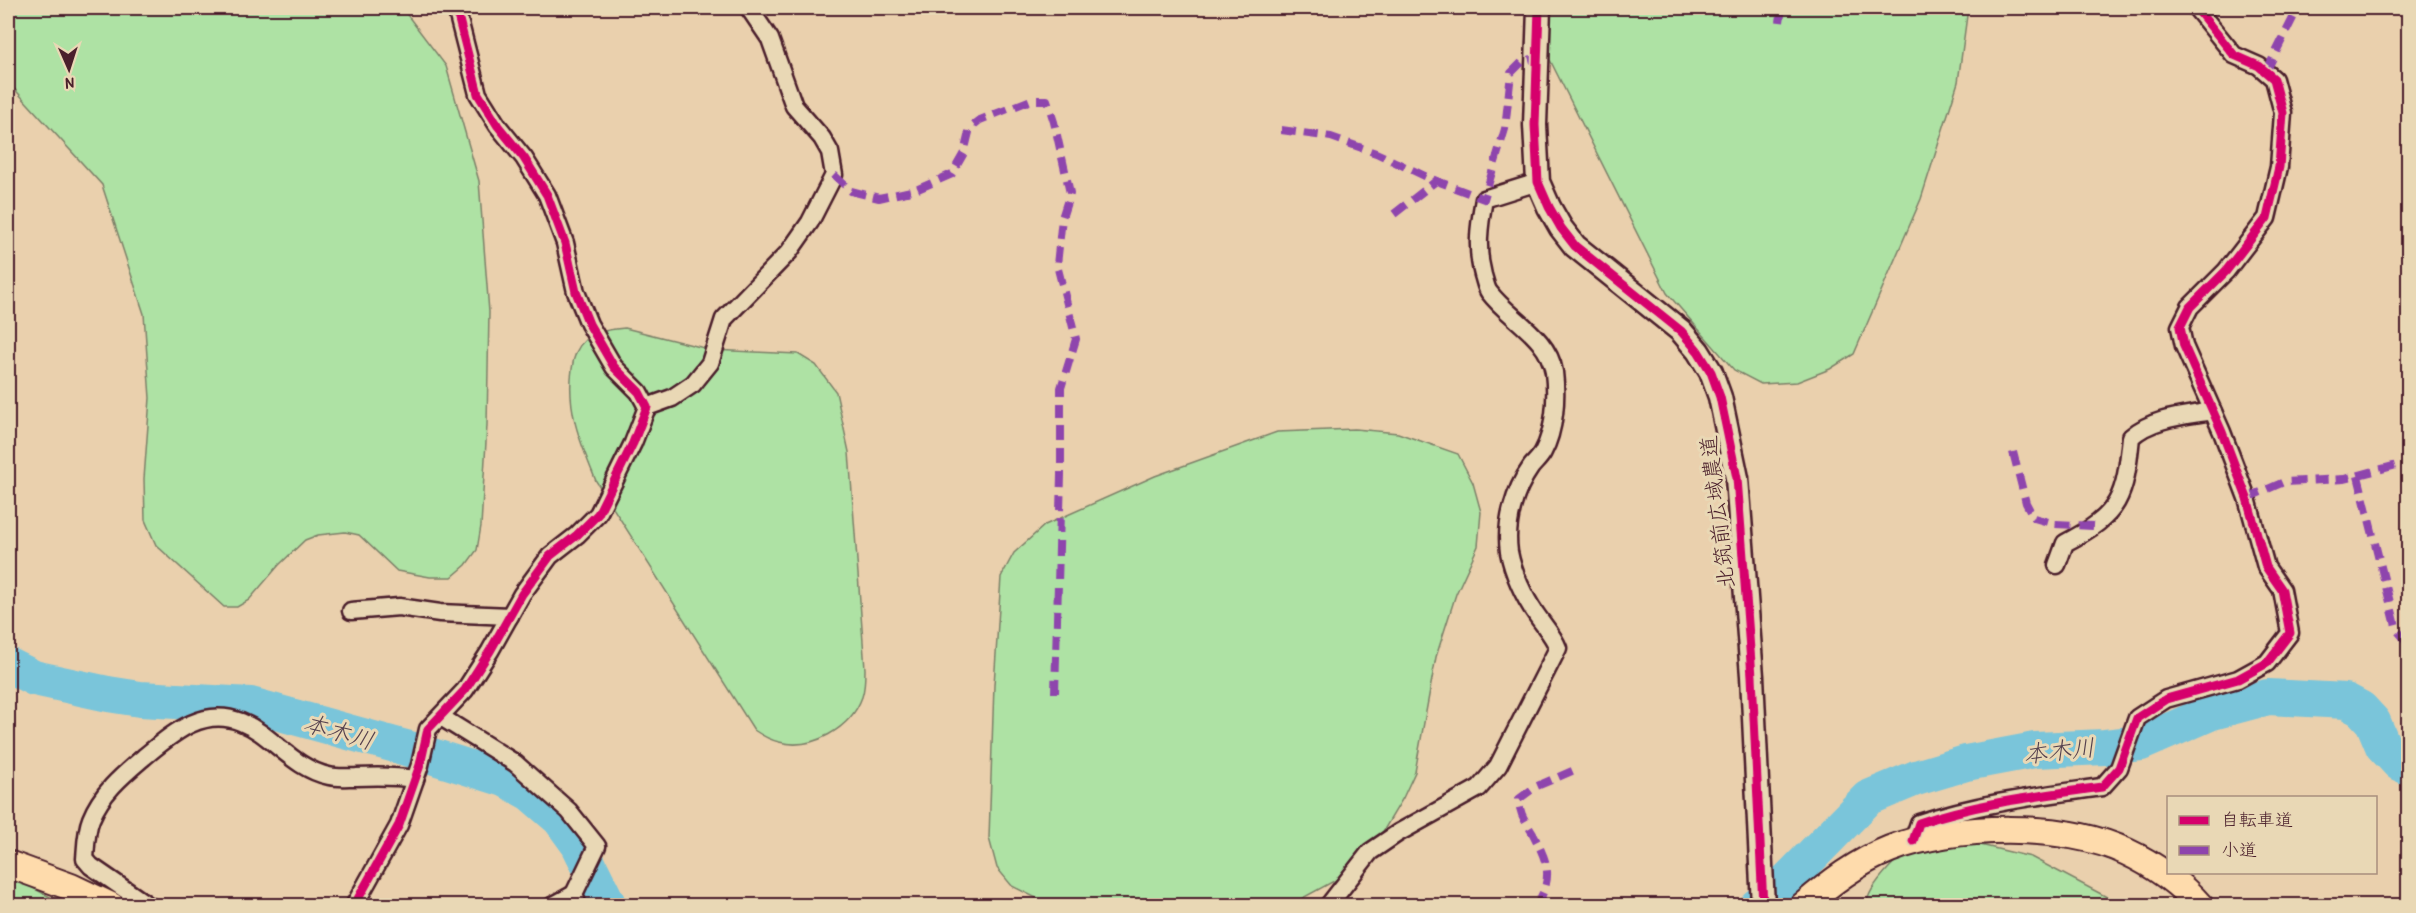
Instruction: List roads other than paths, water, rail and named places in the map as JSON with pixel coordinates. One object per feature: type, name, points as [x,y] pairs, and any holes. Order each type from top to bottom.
[{"type":"main road","points":[[1803,906],[1852,867],[1913,840],[1977,832],[2035,830],[2094,840],[2127,851],[2154,867],[2191,896],[2200,906]]},
{"type":"main road","points":[[8,864],[71,887],[111,906]]},
{"type":"street","points":[[456,8],[478,94],[498,126],[524,158],[547,195],[565,243],[576,292],[589,324],[614,367],[639,392],[647,407]]},
{"type":"street","points":[[354,906],[399,825],[415,779],[428,729],[465,690],[522,594],[550,556],[577,535],[598,514],[633,443],[647,407],[672,398],[693,384],[710,363],[724,319],[789,252],[810,222],[834,175],[831,152],[794,106],[770,39],[749,8]]},
{"type":"street","name":"北筑前広域農道","points":[[1539,8],[1535,125],[1538,182],[1561,228],[1575,246],[1681,331],[1698,351],[1711,372],[1720,397],[1737,478],[1752,676],[1763,906]]},
{"type":"street","points":[[1913,840],[1918,823],[1949,813],[2001,801],[2102,788],[2119,768],[2137,718],[2166,699],[2238,679],[2267,663],[2290,633],[2282,590],[2266,567],[2247,498],[2184,346],[2180,327],[2190,307],[2226,271],[2267,218],[2278,167],[2283,113],[2274,79],[2259,66],[2234,55],[2196,8]]},
{"type":"street","points":[[1328,906],[1370,852],[1398,832],[1479,788],[1498,766],[1558,648],[1536,614],[1515,574],[1509,551],[1509,520],[1514,499],[1530,468],[1543,452],[1554,418],[1554,370],[1545,351],[1528,330],[1488,291],[1478,256],[1478,236],[1484,199],[1538,182]]},
{"type":"street","points":[[2057,565],[2065,543],[2084,533],[2118,503],[2126,481],[2131,437],[2142,427],[2159,421],[2212,411]]},
{"type":"street","points":[[351,611],[399,607],[440,613],[510,616]]},
{"type":"street","points":[[441,717],[515,763],[569,811],[597,846],[576,900],[552,906]]},
{"type":"street","points":[[149,906],[91,866],[85,859],[87,832],[101,798],[122,775],[165,738],[184,726],[208,718],[227,718],[241,722],[298,763],[315,772],[332,777],[415,779]]},
{"type":"waterway","name":"本木川","points":[[8,665],[34,678],[108,694],[140,699],[251,705],[406,748],[505,779],[530,793],[560,819],[579,845],[609,906]]},
{"type":"waterway","name":"本木川","points":[[1757,906],[1778,890],[1868,798],[1916,778],[1966,763],[2035,750],[2141,743],[2212,712],[2268,697],[2346,701],[2361,709],[2373,722],[2383,746],[2399,763],[2408,767]]}]
